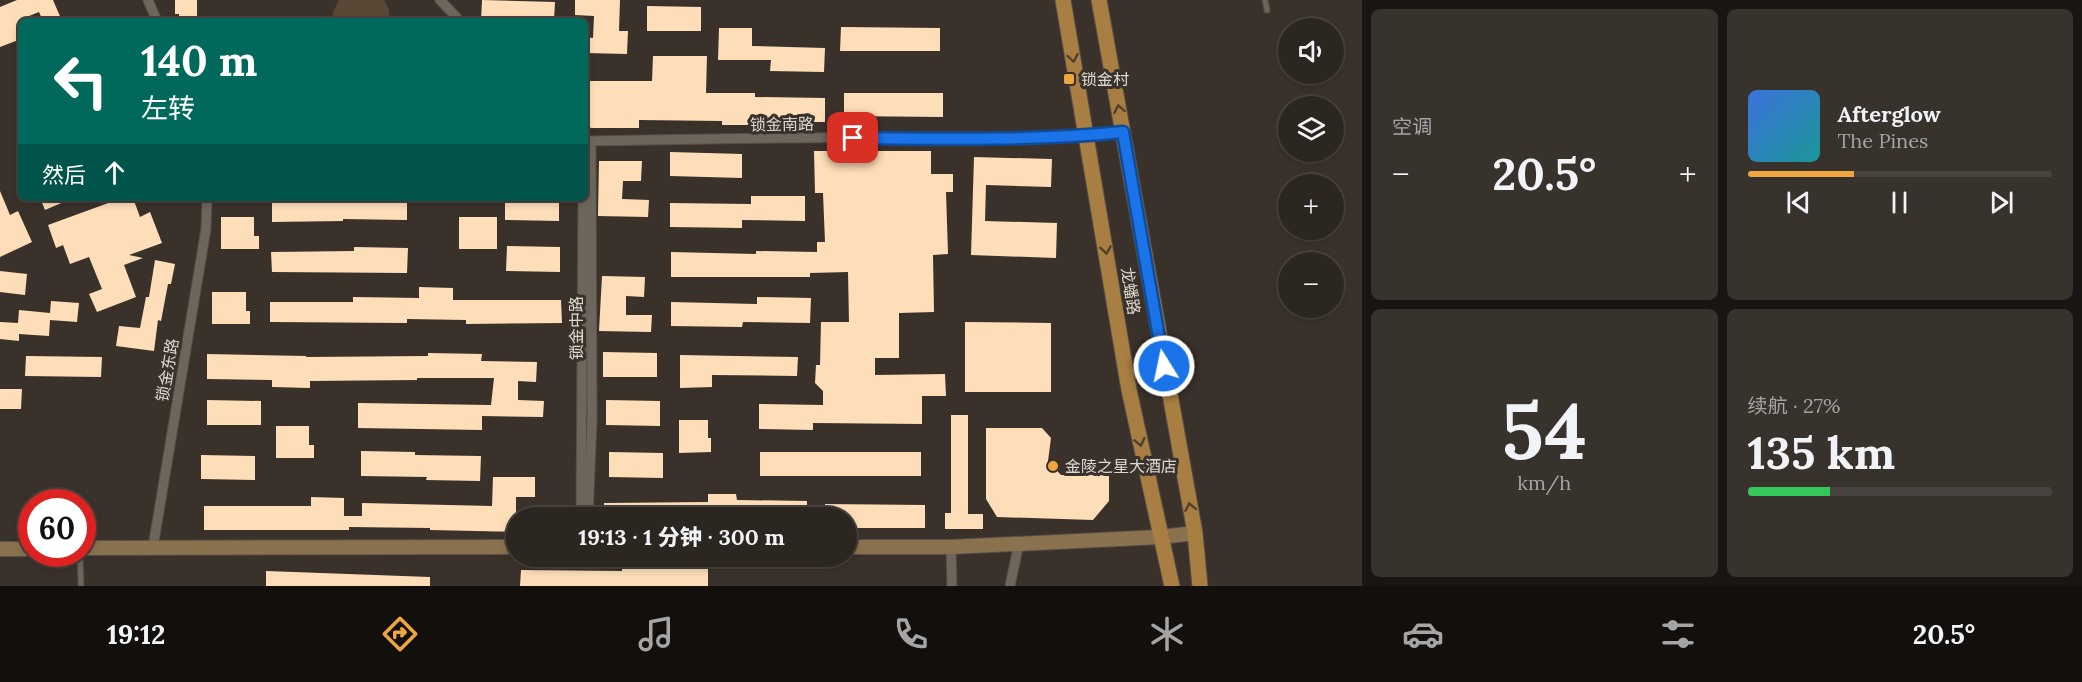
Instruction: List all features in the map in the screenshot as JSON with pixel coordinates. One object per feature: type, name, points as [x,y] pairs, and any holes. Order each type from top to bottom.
[{"type":"main road","name":"龙蟠路","points":[[1064,0],[1129,390],[1172,586]]},
{"type":"main road","name":"龙蟠路","points":[[1100,0],[1195,533],[1200,586]]},
{"type":"street","points":[[148,0],[156,18]]},
{"type":"street","points":[[440,0],[457,18]]},
{"type":"street","name":"锁金南路","points":[[588,142],[944,139],[1123,132]]},
{"type":"street","name":"锁金中路","points":[[588,144],[591,146],[592,420],[588,507]]},
{"type":"street","name":"锁金东路","points":[[153,547],[206,229],[207,201]]},
{"type":"street","name":"锁金中路","points":[[581,507],[584,201]]},
{"type":"street","points":[[857,547],[951,547],[1160,537],[1195,533]]},
{"type":"street","points":[[1010,586],[1019,543]]},
{"type":"street","points":[[96,548],[506,547]]},
{"type":"street","points":[[951,547],[952,586]]},
{"type":"street","points":[[0,549],[18,549]]},
{"type":"lane","points":[[1266,0],[1268,10]]},
{"type":"lane","points":[[81,567],[81,586]]},
{"type":"shaded area","points":[[339,0],[384,0],[390,18],[332,18]]},
{"type":"building","points":[[17,0],[53,0],[61,18],[42,18],[39,12],[18,18],[18,40],[0,47],[0,7]]},
{"type":"building","points":[[175,0],[197,0],[197,18],[179,18],[179,14],[175,14]]},
{"type":"building","points":[[482,0],[555,2],[554,18],[481,18]]},
{"type":"building","points":[[575,0],[620,0],[619,31],[628,31],[627,54],[588,53],[588,37],[593,38],[594,16],[575,15]]},
{"type":"building","points":[[647,6],[701,7],[701,31],[647,31]]},
{"type":"building","points":[[841,27],[940,28],[940,51],[840,51]]},
{"type":"building","points":[[719,28],[752,28],[752,46],[825,48],[824,72],[770,71],[771,60],[718,60]]},
{"type":"building","points":[[653,56],[707,56],[706,93],[755,93],[755,97],[825,98],[825,122],[759,122],[759,125],[722,125],[722,121],[639,120],[639,128],[591,128],[588,126],[588,81],[652,81]]},
{"type":"building","points":[[844,93],[943,93],[943,117],[844,116]]},
{"type":"building","points":[[814,151],[931,151],[931,174],[953,174],[953,192],[946,192],[948,254],[933,255],[934,312],[899,313],[899,358],[875,358],[875,375],[945,374],[946,396],[922,396],[922,424],[813,423],[813,430],[759,429],[759,404],[823,405],[823,391],[815,383],[816,365],[820,365],[821,322],[849,322],[848,272],[810,273],[810,277],[671,277],[671,252],[756,254],[756,251],[817,252],[817,242],[825,242],[823,193],[815,193]]},
{"type":"building","points":[[670,152],[742,154],[742,178],[670,176]]},
{"type":"building","points":[[974,157],[1052,159],[1051,187],[986,185],[985,221],[1057,223],[1056,258],[971,255]]},
{"type":"building","points":[[599,161],[642,161],[641,181],[623,181],[622,199],[649,200],[648,217],[598,216]]},
{"type":"building","points":[[0,191],[10,215],[18,211],[32,242],[0,257]]},
{"type":"building","points":[[751,196],[805,196],[805,221],[742,220],[742,228],[670,227],[670,203],[751,204]]},
{"type":"building","points":[[41,201],[66,201],[45,210]]},
{"type":"building","points":[[114,201],[134,201],[140,217],[150,212],[162,243],[129,255],[143,258],[124,265],[136,297],[97,312],[89,294],[102,289],[89,257],[70,264],[63,245],[56,248],[48,225]]},
{"type":"building","points":[[407,201],[407,220],[343,219],[343,221],[272,222],[272,202]]},
{"type":"building","points":[[505,201],[559,201],[559,221],[505,220]]},
{"type":"building","points":[[221,217],[254,217],[254,236],[259,236],[259,249],[221,249]]},
{"type":"building","points":[[459,217],[497,217],[497,249],[459,249]]},
{"type":"building","points":[[507,246],[560,247],[560,272],[506,271]]},
{"type":"building","points":[[354,247],[408,248],[407,273],[272,272],[271,252],[354,251]]},
{"type":"building","points":[[155,260],[175,264],[171,284],[168,284],[161,321],[158,320],[154,351],[116,346],[119,326],[140,328],[146,297],[149,297]]},
{"type":"building","points":[[0,271],[27,274],[25,295],[0,292]]},
{"type":"building","points":[[602,276],[645,277],[644,297],[626,296],[626,315],[652,315],[651,332],[599,331]]},
{"type":"building","points":[[419,287],[453,288],[453,300],[561,300],[562,323],[466,324],[466,320],[407,319],[407,323],[270,322],[270,302],[353,302],[353,297],[419,298]]},
{"type":"building","points":[[212,292],[246,292],[246,311],[250,311],[250,324],[212,324]]},
{"type":"building","points":[[757,297],[811,298],[810,323],[743,322],[742,327],[671,326],[671,302],[757,304]]},
{"type":"building","points":[[51,301],[79,303],[77,322],[50,320],[49,336],[19,334],[19,341],[0,339],[0,322],[18,323],[19,310],[50,313]]},
{"type":"building","points":[[965,322],[1051,323],[1051,392],[965,392]]},
{"type":"building","points":[[603,352],[657,353],[657,377],[603,377]]},
{"type":"building","points":[[428,353],[482,354],[481,361],[537,362],[536,382],[518,381],[518,400],[544,401],[543,417],[482,416],[482,430],[358,428],[358,403],[491,405],[494,378],[310,381],[310,388],[272,387],[272,380],[207,379],[207,354],[306,357],[428,356]]},
{"type":"building","points":[[680,355],[798,357],[797,376],[712,375],[712,387],[680,388]]},
{"type":"building","points":[[26,356],[102,357],[101,377],[25,376]]},
{"type":"building","points":[[0,389],[22,389],[21,409],[0,409]]},
{"type":"building","points":[[207,400],[261,401],[261,425],[207,425]]},
{"type":"building","points":[[606,400],[660,401],[660,426],[606,425]]},
{"type":"building","points":[[951,415],[968,415],[968,514],[983,514],[983,529],[945,529],[945,513],[951,513]]},
{"type":"building","points":[[679,420],[708,420],[711,452],[679,453]]},
{"type":"building","points":[[276,426],[309,426],[309,445],[314,445],[314,458],[276,458]]},
{"type":"building","points":[[986,428],[1042,428],[1051,438],[1048,461],[1061,475],[1109,474],[1109,501],[1093,520],[997,517],[986,499]]},
{"type":"building","points":[[361,451],[481,456],[480,481],[361,476]]},
{"type":"building","points":[[609,452],[663,453],[663,478],[609,477]]},
{"type":"building","points":[[760,452],[921,452],[921,476],[760,476]]},
{"type":"building","points":[[201,455],[255,456],[255,480],[201,479]]},
{"type":"building","points":[[493,477],[535,477],[535,497],[516,497],[516,507],[506,507],[506,532],[349,527],[349,530],[204,530],[204,506],[311,506],[311,497],[344,498],[344,516],[362,516],[362,503],[492,506]]},
{"type":"building","points":[[708,494],[736,494],[737,500],[807,501],[807,507],[604,507],[604,503],[708,502]]},
{"type":"building","points":[[825,504],[925,505],[925,528],[857,528],[857,507],[825,507]]},
{"type":"building","points":[[622,568],[708,569],[708,586],[520,586],[521,570],[622,571]]},
{"type":"building","points":[[266,571],[430,577],[430,586],[266,586]]},
{"type":"place","name":"锁金村","points":[[1069,79]]},
{"type":"place","name":"金陵之星大酒店","points":[[1053,466]]},
{"type":"route","points":[[853,138],[944,139],[1123,132],[1164,366]]}]
